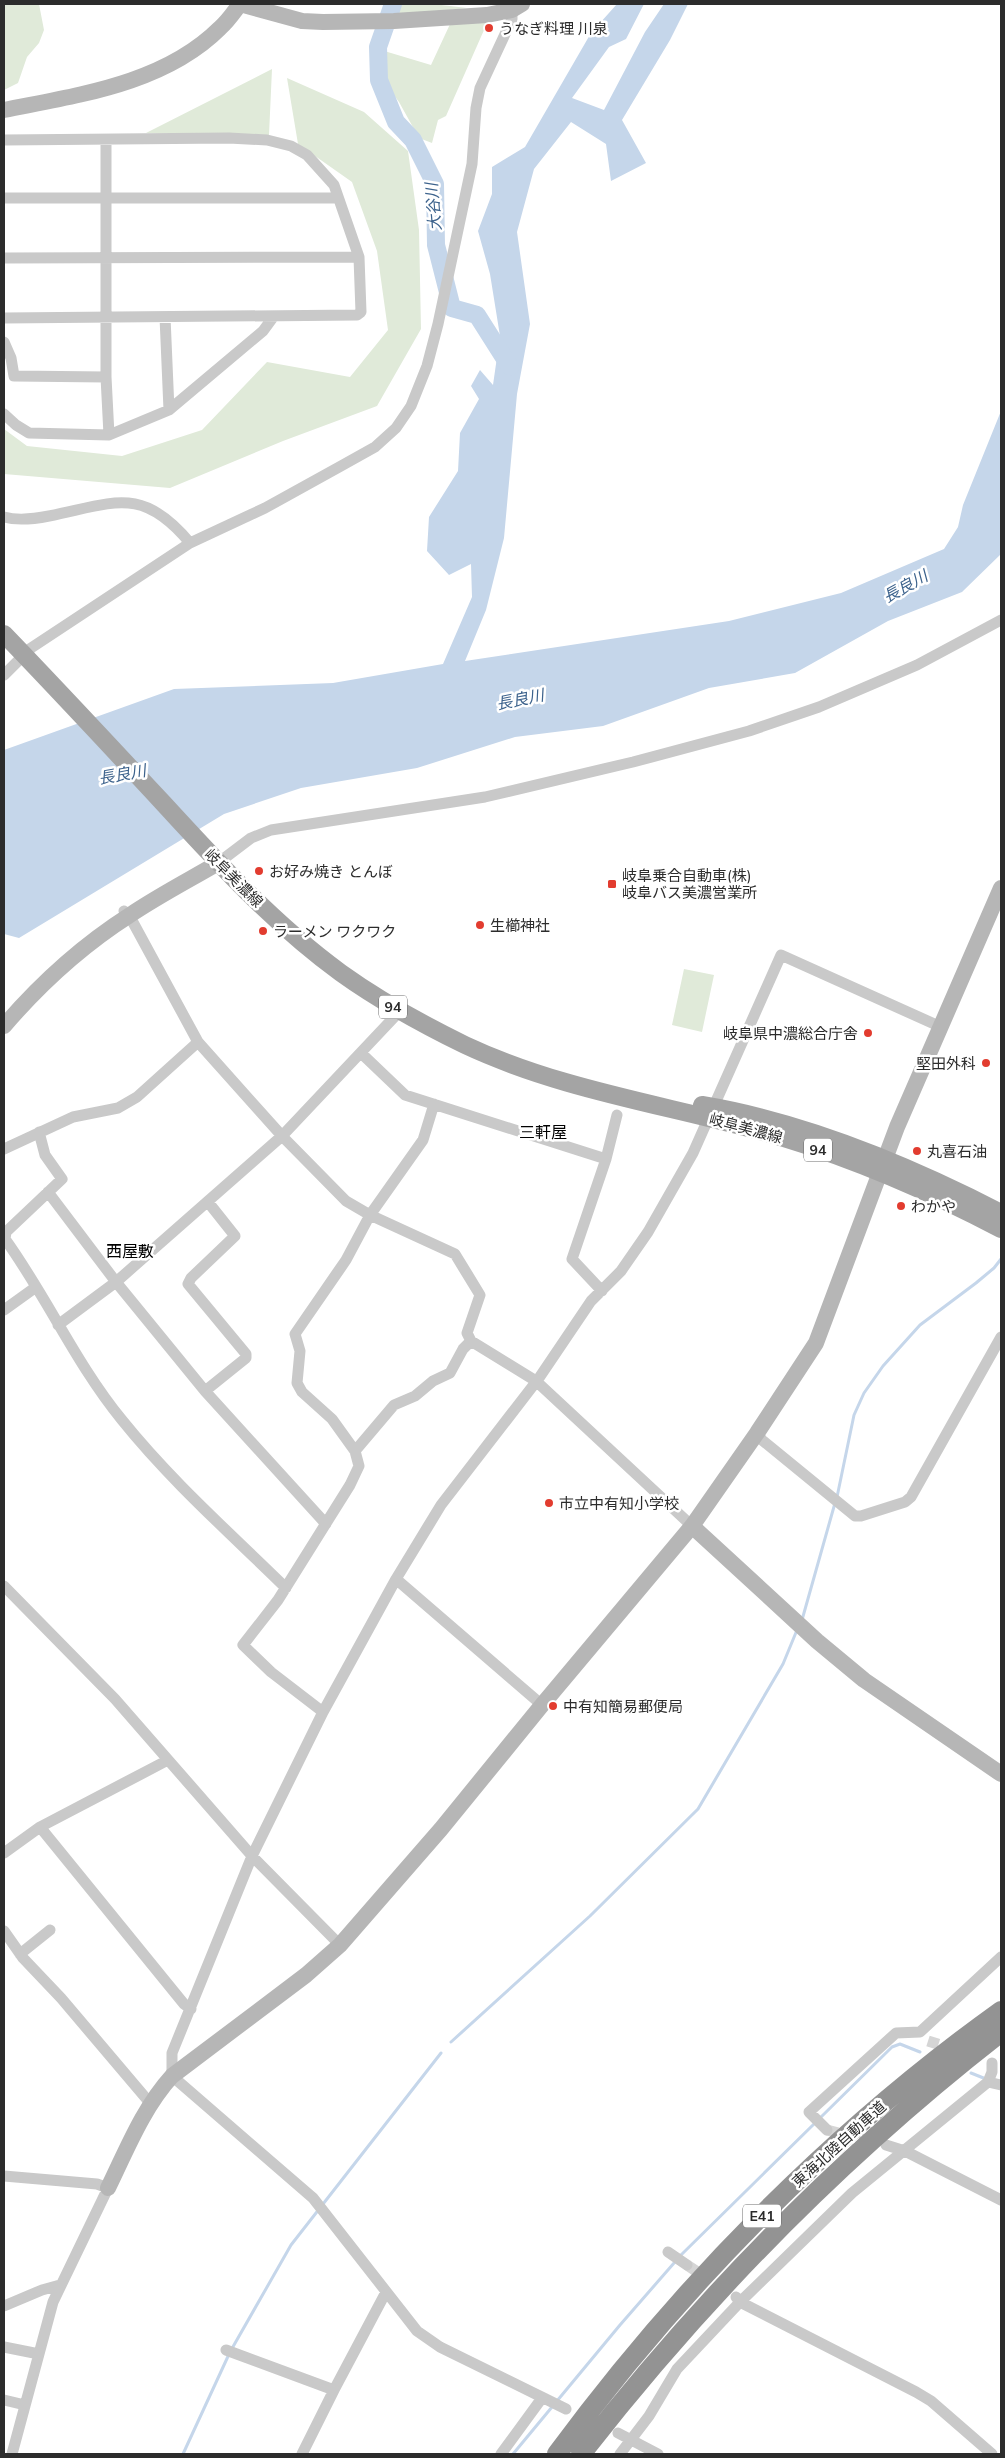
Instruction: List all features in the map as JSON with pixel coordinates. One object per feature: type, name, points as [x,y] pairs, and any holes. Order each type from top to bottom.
[{"type":"highway","points":[[924,2068],[1001,2002]]},
{"type":"highway","name":"東海北陸自動車道","points":[[557,2454],[616,2376],[733,2245],[790,2187],[924,2068],[1001,2011]]},
{"type":"highway","name":"東海北陸自動車道","points":[[581,2454],[631,2390],[687,2326],[806,2200],[880,2140],[940,2080],[1001,2032]]},
{"type":"highway","points":[[880,2140],[1001,2039]]},
{"type":"main road","name":"岐阜美濃線","points":[[4,634],[38,668],[218,863],[276,920],[340,973],[400,1012],[468,1046],[547,1076],[625,1098],[712,1113],[766,1119],[1001,1213]]},
{"type":"main road","name":"岐阜美濃線","points":[[882,1166],[1001,1229]]},
{"type":"street","points":[[4,110],[94,92],[154,71],[193,50],[220,28],[240,4],[302,21],[387,21],[486,15],[517,7]]},
{"type":"street","points":[[4,675],[24,655],[190,543],[265,508],[341,466],[375,447],[396,428],[414,398],[427,366],[439,320],[472,164],[476,108],[480,88],[517,7]]},
{"type":"street","points":[[4,140],[228,138],[281,142],[300,150],[317,164],[334,185],[359,257],[361,312],[357,315],[4,318]]},
{"type":"street","points":[[106,140],[106,377],[109,435]]},
{"type":"street","points":[[4,198],[338,198]]},
{"type":"street","points":[[4,258],[359,257]]},
{"type":"street","points":[[4,414],[29,433],[109,435],[169,410],[263,331],[274,316]]},
{"type":"street","points":[[165,317],[169,410]]},
{"type":"street","points":[[4,342],[11,358],[14,376],[106,377]]},
{"type":"street","points":[[4,517],[36,519],[114,502],[132,502],[150,507],[168,518],[190,543]]},
{"type":"street","points":[[4,1026],[48,979],[126,913],[218,863],[251,838],[271,830],[485,797],[633,762],[749,731],[819,707],[918,666],[1001,620]]},
{"type":"street","points":[[9,2453],[25,2405],[53,2302],[150,2103],[172,2076],[306,1975],[340,1945],[442,1829],[542,1705],[692,1526],[757,1433],[816,1343],[882,1166],[1001,888]]},
{"type":"street","points":[[126,913],[198,1042],[338,1195],[370,1215],[455,1254],[480,1295],[467,1332],[471,1341],[536,1381],[692,1526],[864,1680],[1001,1774]]},
{"type":"street","points":[[565,2409],[417,2332],[313,2198],[172,2076],[172,2053],[252,1856],[323,1712],[396,1579],[441,1505],[536,1381],[591,1301],[621,1270],[648,1232],[693,1153],[781,955],[941,1026]]},
{"type":"street","points":[[58,1325],[116,1282],[282,1136],[400,1012]]},
{"type":"street","points":[[4,1149],[72,1117],[118,1108],[138,1096],[198,1042]]},
{"type":"street","points":[[361,1053],[405,1095],[606,1159]]},
{"type":"street","points":[[323,1712],[272,1672],[243,1645],[286,1588],[350,1484],[359,1466],[355,1451],[332,1419],[302,1392],[297,1383],[300,1351],[295,1334],[346,1260],[370,1215],[423,1140],[434,1104]]},
{"type":"street","points":[[602,1291],[572,1259],[606,1159],[617,1115]]},
{"type":"street","points":[[39,1132],[45,1155],[62,1179],[6,1232],[5,1239],[36,1287],[80,1364],[122,1420],[195,1501],[286,1588]]},
{"type":"street","points":[[48,1192],[116,1282],[205,1391],[326,1524]]},
{"type":"street","points":[[205,1391],[246,1358],[246,1354],[188,1284],[191,1278],[235,1236],[208,1202]]},
{"type":"street","points":[[4,1310],[36,1287]]},
{"type":"street","points":[[757,1433],[762,1440],[854,1516],[861,1516],[904,1502],[911,1497],[1001,1337]]},
{"type":"street","points":[[355,1451],[394,1405],[415,1396],[433,1381],[450,1374],[463,1349],[471,1341]]},
{"type":"street","points":[[396,1579],[542,1705]]},
{"type":"street","points":[[4,1586],[115,1698],[252,1856],[340,1945]]},
{"type":"street","points":[[4,1853],[40,1827],[168,1760]]},
{"type":"street","points":[[40,1827],[184,2004],[191,2009]]},
{"type":"street","points":[[20,1954],[50,1930]]},
{"type":"street","points":[[4,1931],[20,1954],[61,1998],[150,2103]]},
{"type":"street","points":[[825,2127],[809,2112],[896,2033],[920,2032],[1001,1957]]},
{"type":"street","points":[[920,2032],[928,2041]]},
{"type":"street","points":[[620,2454],[649,2416],[677,2369],[738,2300],[852,2193],[905,2151],[990,2075],[1001,2085]]},
{"type":"street","points":[[880,2140],[1001,2200]]},
{"type":"street","points":[[4,2174],[98,2184],[108,2188]]},
{"type":"street","points":[[670,2254],[685,2264]]},
{"type":"street","points":[[4,2306],[42,2290],[60,2285]]},
{"type":"street","points":[[302,2454],[386,2292]]},
{"type":"street","points":[[738,2300],[931,2401],[992,2454]]},
{"type":"street","points":[[4,2347],[39,2354]]},
{"type":"street","points":[[229,2351],[334,2390]]},
{"type":"street","points":[[501,2454],[543,2398]]},
{"type":"street","points":[[4,2400],[25,2405]]},
{"type":"street","points":[[618,2433],[658,2454]]},
{"type":"green space","points":[[4,4],[39,4],[44,30],[39,43],[27,57],[18,83],[4,90]]},
{"type":"green space","points":[[399,4],[433,4],[467,8],[396,16]]},
{"type":"green space","points":[[488,21],[446,116],[438,120],[432,143],[419,138],[399,102],[385,83],[381,50],[431,65],[451,22]]},
{"type":"green space","points":[[272,69],[269,135],[146,133]]},
{"type":"green space","points":[[287,78],[364,112],[408,151],[419,230],[421,329],[377,406],[283,441],[170,488],[4,474],[4,429],[27,446],[122,456],[202,430],[267,362],[350,377],[388,330],[377,251],[352,182],[298,144]]},
{"type":"green space","points":[[684,969],[714,975],[702,1032],[672,1025]]},
{"type":"water","name":"長良川","points":[[617,4],[644,4],[626,39],[609,47],[572,98],[604,110],[645,32],[664,4],[688,4],[670,40],[622,120],[646,163],[611,181],[606,144],[571,122],[534,169],[517,232],[530,324],[517,394],[504,538],[486,610],[465,661],[729,621],[841,593],[944,549],[958,527],[963,505],[1001,411],[1001,554],[962,592],[888,621],[795,673],[709,688],[603,726],[515,737],[417,768],[301,788],[224,814],[19,938],[4,934],[4,750],[174,689],[333,683],[443,664],[472,597],[471,564],[449,575],[427,551],[429,517],[458,471],[460,433],[479,399],[471,386],[480,370],[493,385],[500,336],[490,274],[478,231],[492,194],[492,167],[525,147],[591,33]]},
{"type":"waterway","name":"大谷川","points":[[393,4],[378,47],[379,80],[396,122],[413,140],[435,184],[436,245],[452,308],[477,315],[510,367]]},
{"type":"waterway","points":[[837,1497],[854,1415],[864,1393],[883,1366],[920,1325],[976,1283],[994,1268],[1001,1259]]},
{"type":"waterway","points":[[802,1620],[835,1503]]},
{"type":"waterway","points":[[451,2042],[590,1916],[698,1809],[783,1664],[797,1630]]},
{"type":"waterway","points":[[820,2118],[892,2047],[900,2044],[920,2052]]},
{"type":"waterway","points":[[183,2454],[230,2352],[291,2245],[441,2053]]},
{"type":"waterway","points":[[971,2073],[986,2079]]},
{"type":"waterway","points":[[513,2454],[681,2255],[815,2123]]},
{"type":"tunnel","points":[[928,2041],[953,2049]]},
{"type":"tunnel","points":[[827,2130],[874,2142]]},
{"type":"tunnel","points":[[687,2265],[726,2291]]},
{"type":"place","name":"うなぎ料理 川泉","points":[[489,28]]},
{"type":"place","name":"お好み焼き とんぼ","points":[[259,871]]},
{"type":"place","name":"岐阜乗合自動車(株) 岐阜バス美濃営業所","points":[[612,884]]},
{"type":"place","name":"生櫛神社","points":[[480,925]]},
{"type":"place","name":"ラーメン ワクワク","points":[[263,931]]},
{"type":"place","name":"岐阜県中濃総合庁舎","points":[[868,1033]]},
{"type":"place","name":"堅田外科","points":[[986,1063]]},
{"type":"place","name":"丸喜石油","points":[[917,1151]]},
{"type":"place","name":"わかや","points":[[901,1206]]},
{"type":"place","name":"市立中有知小学校","points":[[549,1503]]},
{"type":"place","name":"中有知簡易郵便局","points":[[553,1706]]},
{"type":"district","name":"三軒屋","points":[[543,1132]]},
{"type":"district","name":"西屋敷","points":[[130,1251]]}]
